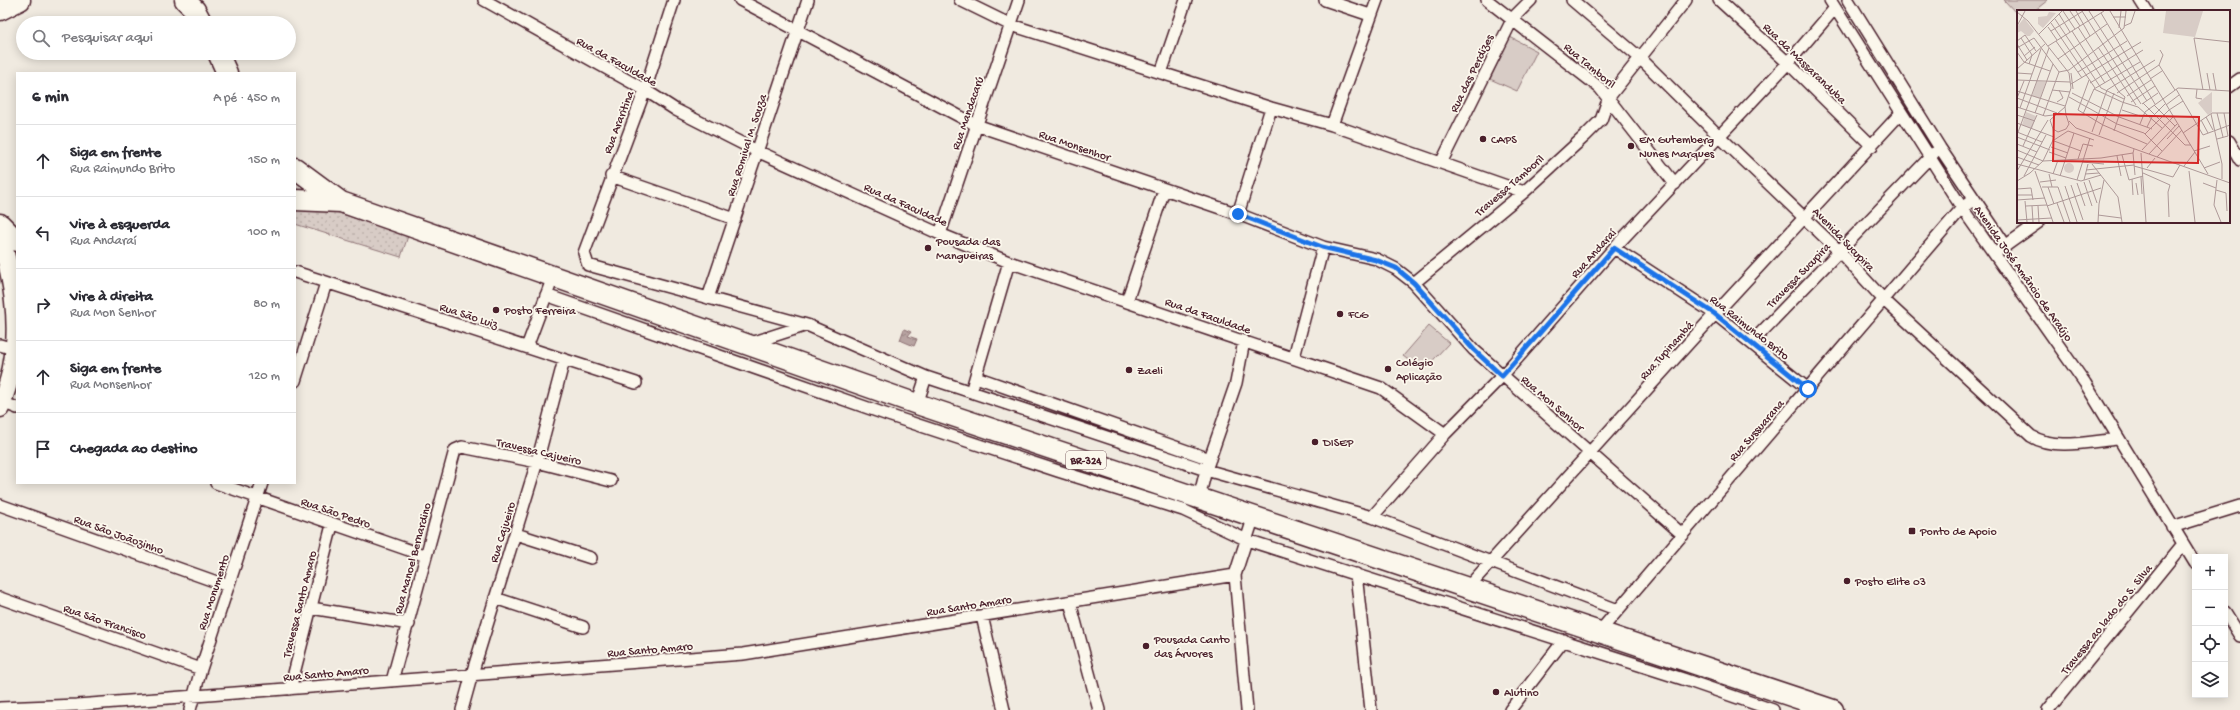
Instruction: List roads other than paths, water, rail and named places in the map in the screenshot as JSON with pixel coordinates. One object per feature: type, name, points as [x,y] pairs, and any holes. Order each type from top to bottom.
[{"type":"highway","points":[[0,10],[20,0]]},
{"type":"highway","points":[[221,60],[227,72]]},
{"type":"highway","points":[[296,169],[341,202]]},
{"type":"highway","points":[[296,200],[341,202]]},
{"type":"highway","name":"BR-324","points":[[341,202],[549,286],[748,344],[917,404],[1833,710]]},
{"type":"highway","points":[[0,224],[16,240]]},
{"type":"main road","points":[[0,234],[15,298],[10,405]]},
{"type":"street","name":"Rua da Faculdade","points":[[484,0],[645,90],[676,110],[757,151],[940,234],[1009,262],[1294,357],[1381,388],[1445,434]]},
{"type":"street","name":"Rua Araritina","points":[[674,0],[645,90],[611,176],[584,253],[588,264],[708,298]]},
{"type":"street","name":"Rua Monsenhor","points":[[740,0],[976,125],[1238,214],[1322,247],[1376,260],[1396,268],[1414,283]]},
{"type":"street","name":"Rua Romival M. Souza","points":[[708,298],[808,0]]},
{"type":"street","points":[[960,0],[1011,25],[1271,108],[1332,125],[1524,192]]},
{"type":"street","name":"Rua Mandacarú","points":[[940,234],[1019,0]]},
{"type":"street","points":[[1161,73],[1186,0]]},
{"type":"street","points":[[1325,0],[1370,15]]},
{"type":"street","points":[[1332,125],[1376,0]]},
{"type":"street","name":"Rua Tamboril","points":[[1487,0],[1513,18],[1592,81],[1609,97],[1675,184]]},
{"type":"street","name":"Rua das Perdizes","points":[[1442,163],[1513,18],[1530,0]]},
{"type":"street","name":"Avenida Sucupira","points":[[1572,0],[1639,57],[1839,251],[1884,300],[2037,440],[2064,444],[2118,439]]},
{"type":"street","name":"Travessa Tamboril","points":[[1414,283],[1524,192],[1594,127],[1605,112],[1609,97],[1639,57],[1686,0]]},
{"type":"street","name":"Rua da Massaranduba","points":[[1719,0],[1788,63],[1872,146]]},
{"type":"street","points":[[1848,0],[1940,148],[2006,246]]},
{"type":"street","points":[[2140,0],[2146,10]]},
{"type":"street","name":"Rua Andaraí","points":[[1372,517],[1445,434],[1502,376],[1614,248],[1788,63],[1832,4]]},
{"type":"street","name":"Avenida José Amâncio de Araújo","points":[[1832,4],[1962,208],[1996,253],[2085,384],[2192,558]]},
{"type":"street","points":[[2230,87],[2240,79]]},
{"type":"street","points":[[1238,214],[1271,108]]},
{"type":"street","name":"Rua Tupinambá","points":[[1468,587],[1591,454],[1715,314],[1902,113]]},
{"type":"street","points":[[2230,143],[2240,160]]},
{"type":"street","name":"Travessa Sucupira","points":[[1751,343],[1929,156],[1940,148]]},
{"type":"street","points":[[611,176],[735,219]]},
{"type":"street","points":[[1127,301],[1164,190]]},
{"type":"street","name":"Rua Sussuarana","points":[[1600,631],[1962,208],[1974,198]]},
{"type":"street","points":[[1996,253],[2038,223]]},
{"type":"street","points":[[1294,357],[1322,247]]},
{"type":"street","name":"Rua Raimundo Brito","points":[[1614,248],[1715,314],[1808,389]]},
{"type":"street","points":[[971,392],[1009,262]]},
{"type":"street","name":"Rua São Luiz","points":[[296,272],[636,383]]},
{"type":"street","points":[[296,378],[326,283]]},
{"type":"street","name":"Rua Mon Senhor","points":[[1414,283],[1474,350],[1683,535]]},
{"type":"street","points":[[527,347],[549,286],[903,420],[1058,472],[1183,510],[1247,540],[1564,640],[1773,710]]},
{"type":"street","points":[[708,298],[807,325],[926,376],[1206,470],[1372,517],[1618,610]]},
{"type":"street","points":[[748,344],[807,325]]},
{"type":"street","points":[[1199,498],[1206,470],[1236,382],[1244,341]]},
{"type":"street","name":"Rua Cajueiro","points":[[462,710],[537,462],[564,360]]},
{"type":"street","points":[[917,404],[926,376]]},
{"type":"street","points":[[976,377],[1210,459]]},
{"type":"street","name":"Travessa Cajueiro","points":[[462,448],[537,462],[611,481]]},
{"type":"street","name":"Rua Manoel Bernardino","points":[[392,681],[409,624],[455,450],[462,448]]},
{"type":"street","name":"Rua São Pedro","points":[[219,484],[332,525],[426,556]]},
{"type":"street","name":"Rua Monumento","points":[[190,710],[201,669],[262,484]]},
{"type":"street","name":"Rua São Joãozinho","points":[[0,505],[228,586]]},
{"type":"street","points":[[2172,527],[2240,506]]},
{"type":"street","points":[[1247,710],[1235,575],[1254,516]]},
{"type":"street","name":"Travessa Santo Amaro","points":[[290,689],[332,525]]},
{"type":"street","points":[[516,534],[591,558]]},
{"type":"street","name":"Travessa ao lado do S. Silva","points":[[2048,710],[2183,544]]},
{"type":"street","points":[[1356,574],[1371,710]]},
{"type":"street","name":"Rua Santo Amaro","points":[[0,708],[76,708],[194,696],[743,654],[1235,575]]},
{"type":"street","name":"Rua São Francisco","points":[[0,598],[201,669]]},
{"type":"street","points":[[495,598],[583,627]]},
{"type":"street","points":[[1070,602],[1099,710]]},
{"type":"street","points":[[311,608],[409,624]]},
{"type":"street","points":[[982,616],[1004,710]]},
{"type":"street","points":[[2228,617],[2240,636]]},
{"type":"street","points":[[1510,710],[1564,640]]},
{"type":"water","points":[[904,329],[911,332],[908,336],[917,339],[914,346],[900,340]]},
{"type":"place","name":"CAPS","points":[[1483,139]]},
{"type":"place","name":"EM Gutemberg Nunes Marques","points":[[1631,146]]},
{"type":"place","name":"Pousada das Mangueiras","points":[[928,248]]},
{"type":"place","name":"Posto Ferreira","points":[[496,310]]},
{"type":"place","name":"FCG","points":[[1340,314]]},
{"type":"place","name":"Colégio Aplicação","points":[[1388,369]]},
{"type":"place","name":"Zaeli","points":[[1129,370]]},
{"type":"place","name":"DISEP","points":[[1315,442]]},
{"type":"place","name":"Ponto de Apoio","points":[[1912,531]]},
{"type":"place","name":"Posto Elite 03","points":[[1847,581]]},
{"type":"place","name":"Pousada Canto das Árvores","points":[[1146,646]]},
{"type":"place","name":"Alutino","points":[[1496,692]]}]
